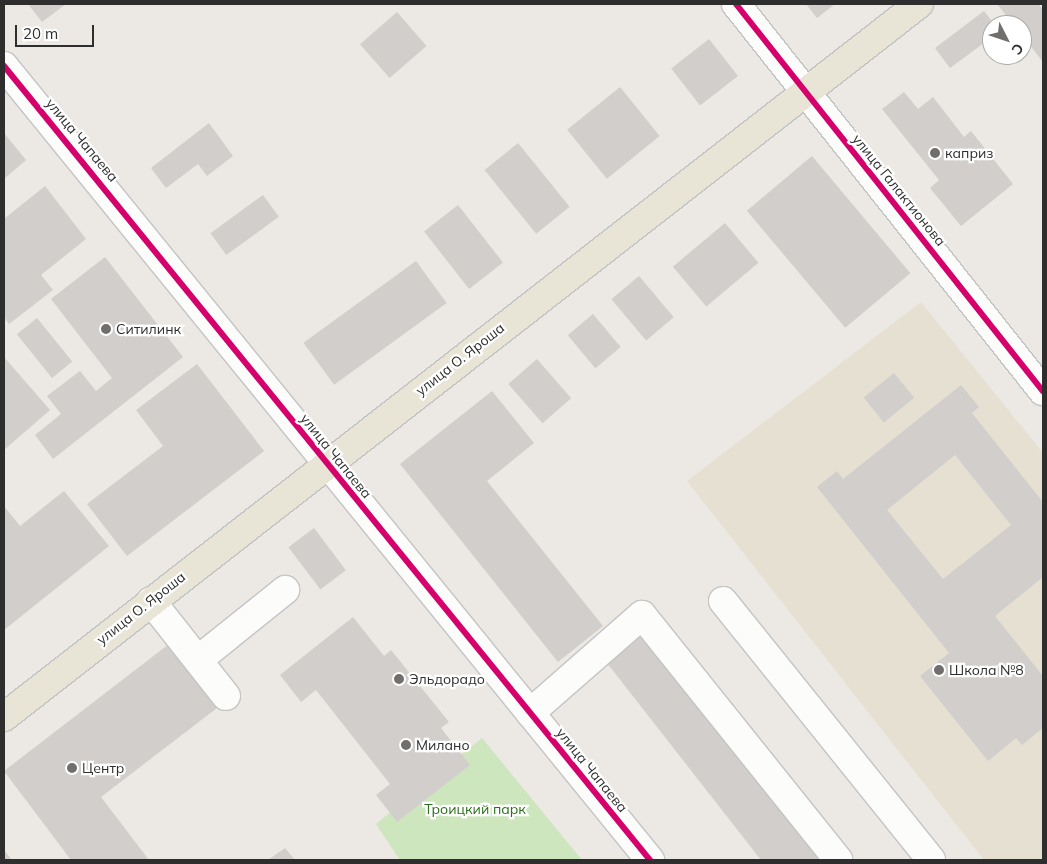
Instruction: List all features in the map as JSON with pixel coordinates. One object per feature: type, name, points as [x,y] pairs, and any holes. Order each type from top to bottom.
[{"type":"main road","name":"улица О. Яроша","points":[[4,716],[325,464],[919,4]]},
{"type":"street","name":"улица Галактионова","points":[[736,4],[1043,391]]},
{"type":"street","name":"улица Чапаева","points":[[4,66],[86,163],[325,464],[650,860]]},
{"type":"street","points":[[198,660],[285,590]]},
{"type":"street","points":[[150,601],[226,696]]},
{"type":"street","points":[[724,601],[931,860]]},
{"type":"street","points":[[530,713],[642,615],[838,860]]},
{"type":"shaded area","name":"Школа №8","points":[[921,302],[1043,453],[1043,860],[984,860],[687,481]]},
{"type":"green space","name":"Троицкий парк","points":[[482,738],[582,860],[400,860],[376,824]]},
{"type":"building","points":[[28,4],[66,4],[42,22]]},
{"type":"building","points":[[806,4],[835,4],[817,18]]},
{"type":"building","points":[[997,4],[1039,4],[1043,10],[1043,62],[1032,48],[1032,15],[1006,15]]},
{"type":"building","points":[[984,11],[987,15],[982,15],[982,44],[950,68],[935,48]]},
{"type":"building","points":[[397,12],[427,46],[390,78],[360,44]]},
{"type":"building","points":[[709,39],[738,76],[700,106],[671,69]]},
{"type":"building","points":[[620,87],[660,136],[607,179],[567,130]]},
{"type":"building","points":[[904,92],[918,109],[933,97],[964,137],[971,131],[1013,184],[961,226],[930,188],[939,180],[882,109]]},
{"type":"building","points":[[209,123],[233,156],[207,176],[198,164],[166,188],[151,168]]},
{"type":"building","points":[[4,133],[26,160],[4,179]]},
{"type":"building","points":[[518,143],[570,207],[536,234],[485,170]]},
{"type":"building","points":[[812,156],[910,273],[845,328],[747,211]]},
{"type":"building","points":[[45,186],[86,239],[41,275],[53,290],[9,324],[4,317],[4,219]]},
{"type":"building","points":[[263,195],[279,217],[226,255],[210,233]]},
{"type":"building","points":[[458,205],[503,263],[469,289],[424,231]]},
{"type":"building","points":[[725,223],[758,263],[706,307],[673,267]]},
{"type":"building","points":[[105,257],[183,357],[53,459],[35,435],[61,414],[47,396],[80,371],[96,391],[112,378],[51,299]]},
{"type":"building","points":[[416,261],[447,303],[334,385],[304,343]]},
{"type":"building","points":[[639,276],[674,317],[646,341],[611,299]]},
{"type":"building","points":[[593,314],[621,347],[595,368],[568,335]]},
{"type":"building","points":[[37,318],[72,362],[52,378],[17,334]]},
{"type":"building","points":[[4,357],[50,410],[4,450]]},
{"type":"building","points":[[537,359],[571,398],[542,423],[508,384]]},
{"type":"building","points":[[197,364],[264,451],[127,556],[87,504],[163,446],[136,410]]},
{"type":"building","points":[[894,373],[914,398],[884,422],[864,398]]},
{"type":"building","points":[[961,385],[979,407],[972,413],[1043,502],[1043,577],[995,616],[1043,676],[1043,728],[1022,745],[1016,738],[988,761],[920,676],[949,653],[817,487],[837,471],[843,479]],"holes":[[[955,455],[1011,525],[943,579],[887,510]]]},
{"type":"building","points":[[492,391],[534,443],[487,481],[603,626],[558,662],[400,464]]},
{"type":"building","points":[[64,491],[109,546],[4,630],[4,506],[20,526]]},
{"type":"building","points":[[314,528],[346,570],[320,590],[288,547]]},
{"type":"building","points":[[353,617],[384,656],[391,650],[449,722],[441,728],[470,765],[397,822],[376,795],[390,784],[316,690],[301,702],[280,675]]},
{"type":"building","points":[[642,635],[820,860],[761,860],[607,663]]},
{"type":"building","points":[[169,644],[217,708],[101,797],[149,860],[71,860],[4,771]]},
{"type":"building","points":[[285,848],[295,860],[268,860]]},
{"type":"building","points":[[4,850],[12,860],[4,860]]},
{"type":"cycle path","points":[[736,4],[1043,391]]},
{"type":"cycle path","points":[[4,66],[650,860]]},
{"type":"place","name":"каприз","points":[[935,153]]},
{"type":"place","name":"Ситилинк","points":[[106,329]]},
{"type":"place","name":"Школа №8","points":[[939,670]]},
{"type":"place","name":"Эльдорадо","points":[[399,679]]},
{"type":"place","name":"Милано","points":[[406,745]]},
{"type":"place","name":"Центр","points":[[72,768]]}]
